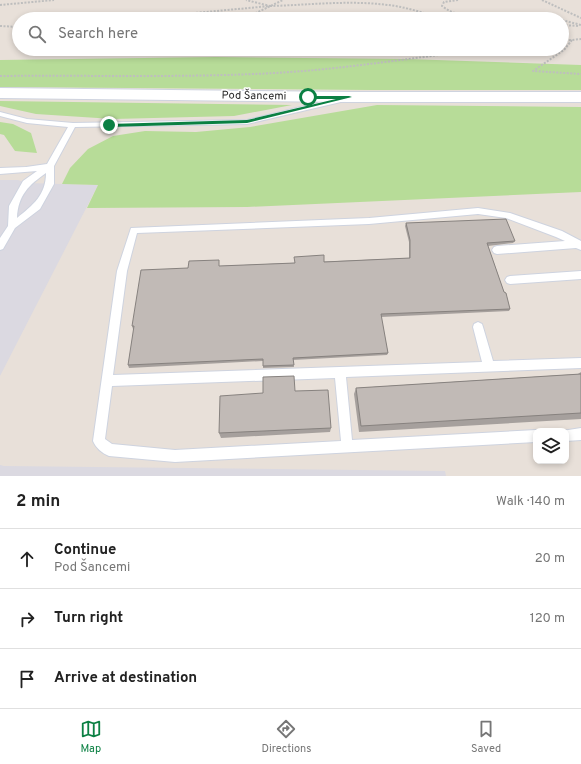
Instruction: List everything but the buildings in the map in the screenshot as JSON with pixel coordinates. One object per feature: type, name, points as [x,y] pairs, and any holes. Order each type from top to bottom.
[{"type":"street","name":"Pod Šancemi","points":[[0,93],[349,97],[581,97]]},
{"type":"lane","points":[[0,114],[27,121],[73,125],[247,122],[349,97]]},
{"type":"lane","points":[[12,226],[13,206],[26,183],[50,166],[73,125]]},
{"type":"lane","points":[[0,171],[26,170],[50,166]]},
{"type":"lane","points":[[0,246],[12,226],[37,207],[50,184],[50,166]]},
{"type":"lane","points":[[533,436],[175,456],[110,450],[99,441],[122,271],[134,230],[369,221],[478,211],[507,214],[559,234],[579,245]]},
{"type":"lane","points":[[497,250],[579,245]]},
{"type":"lane","points":[[510,280],[581,275]]},
{"type":"lane","points":[[478,326],[489,367]]},
{"type":"lane","points":[[107,381],[581,363]]},
{"type":"lane","points":[[340,372],[347,447]]},
{"type":"lane","points":[[569,435],[581,434]]},
{"type":"path","points":[[0,5],[54,0]]},
{"type":"path","points":[[246,0],[270,6]]},
{"type":"path","points":[[258,12],[282,0]]},
{"type":"path","points":[[451,12],[442,7],[442,4],[444,2],[458,0]]},
{"type":"path","points":[[542,0],[568,12]]},
{"type":"path","points":[[205,12],[270,6],[328,3],[380,4],[422,12]]},
{"type":"path","points":[[569,12],[581,18]]},
{"type":"path","points":[[569,22],[581,25]]},
{"type":"path","points":[[569,25],[581,25]]},
{"type":"path","points":[[0,26],[12,27]]},
{"type":"path","points":[[569,40],[581,39]]},
{"type":"path","points":[[569,44],[572,40]]},
{"type":"path","points":[[0,76],[163,76],[276,73],[434,56]]},
{"type":"path","points":[[555,56],[533,71],[581,74]]},
{"type":"shaded area","points":[[0,180],[18,180],[26,183],[98,185],[0,376]]},
{"type":"shaded area","points":[[0,465],[445,471],[446,476],[0,476]]},
{"type":"green space","points":[[216,57],[407,59],[581,65],[581,90],[0,87],[0,60]]},
{"type":"green space","points":[[0,101],[292,105],[234,116],[113,119],[36,114],[0,106]]},
{"type":"green space","points":[[377,105],[581,107],[581,192],[247,207],[87,208],[98,185],[62,184],[70,168],[88,149],[113,136],[145,131],[196,132],[250,127]]},
{"type":"green space","points":[[0,122],[13,124],[31,133],[37,153],[15,151],[4,135],[0,134]]},
{"type":"route","points":[[109,125],[247,122],[349,97],[308,97]]}]
